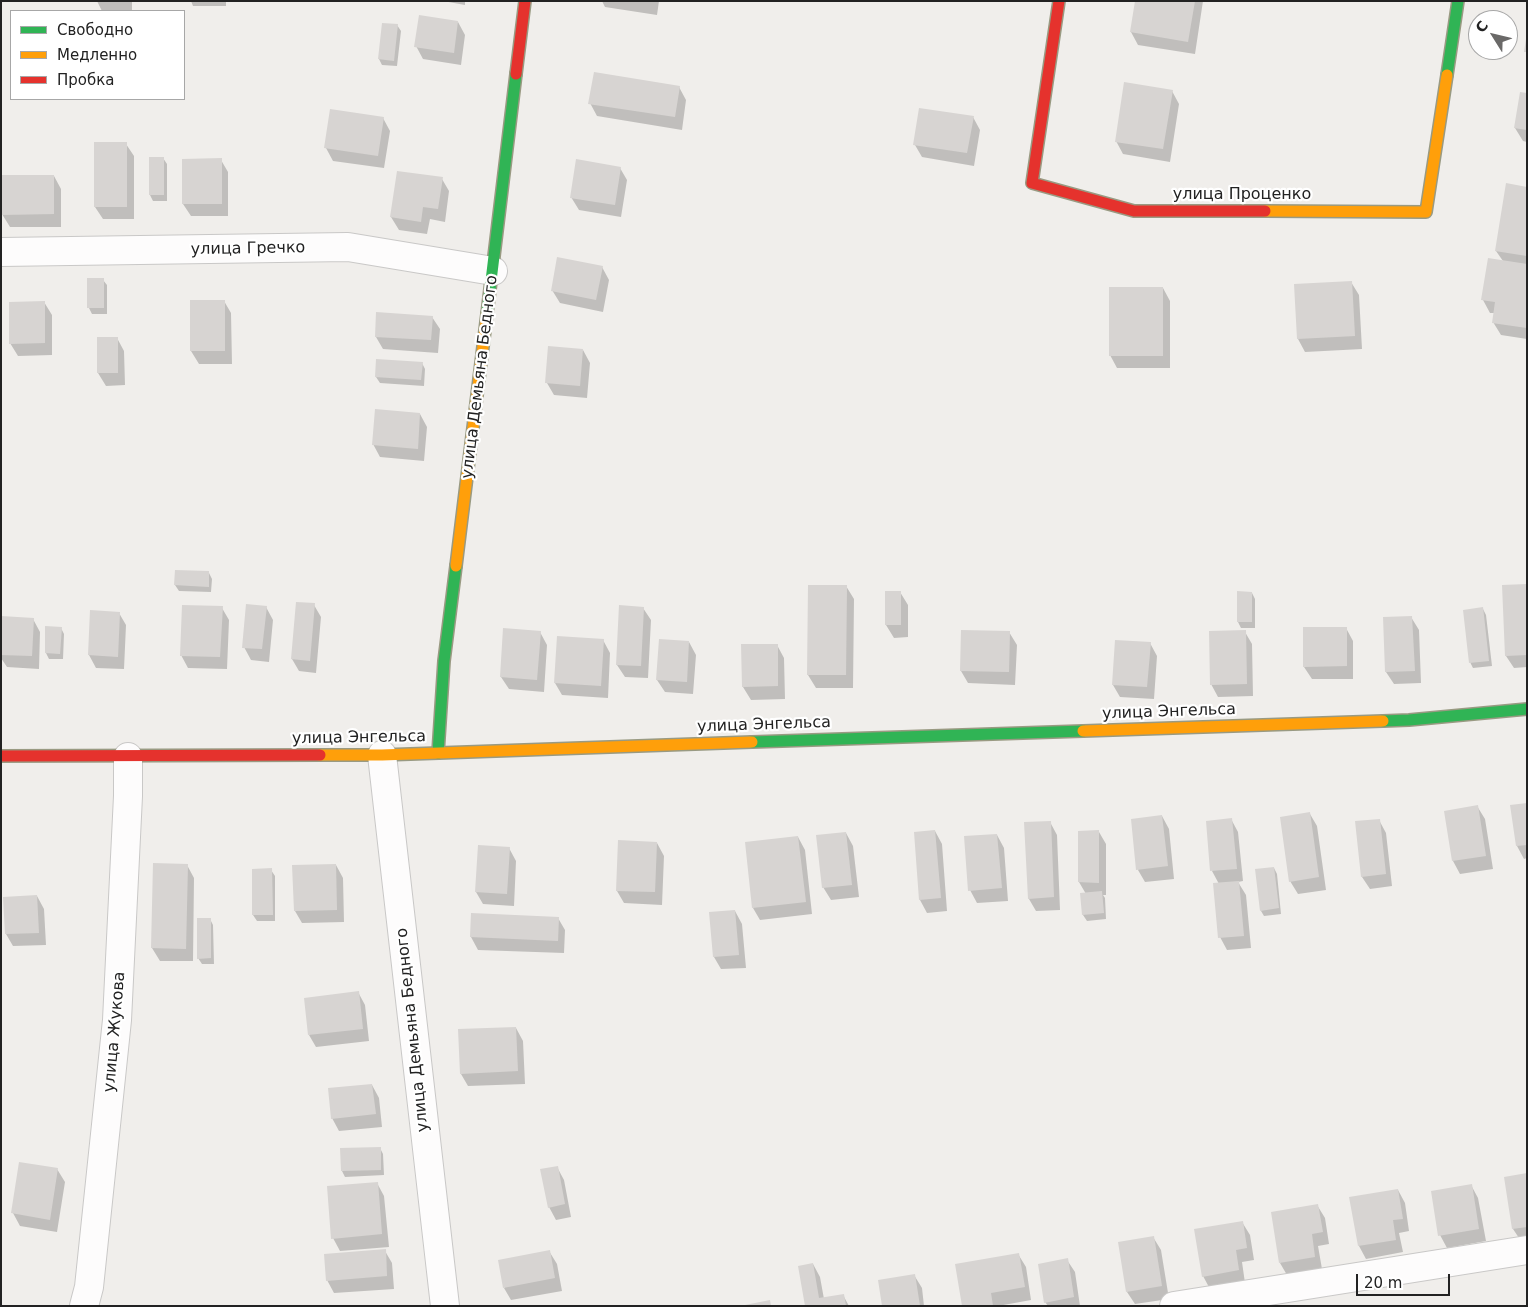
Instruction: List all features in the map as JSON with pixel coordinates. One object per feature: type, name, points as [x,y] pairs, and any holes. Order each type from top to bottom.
[{"type":"street","name":"улица Демьяна Бедного","points":[[438,752],[444,662],[525,1]]},
{"type":"street","name":"улица Проценко","points":[[1059,1],[1032,183],[1134,211],[1426,212],[1458,1]]},
{"type":"street","name":"улица Гречко","points":[[1,252],[348,248],[493,272]]},
{"type":"street","name":"улица Энгельса","points":[[1,756],[382,755],[1410,720],[1527,709]]},
{"type":"street","name":"улица Демьяна Бедного","points":[[382,755],[445,1306]]},
{"type":"street","name":"улица Жукова","points":[[84,1306],[89,1287],[118,1020],[128,757]]},
{"type":"street","points":[[1174,1306],[1527,1250]]},
{"type":"building","points":[[1135,1],[1195,1],[1188,42],[1130,32]]},
{"type":"building","points":[[419,15],[458,21],[454,53],[414,47]]},
{"type":"building","points":[[382,23],[398,24],[394,61],[378,59]]},
{"type":"building","points":[[1526,39],[1527,52],[1524,52]]},
{"type":"building","points":[[594,72],[680,86],[675,117],[588,104]]},
{"type":"building","points":[[1124,82],[1173,90],[1163,149],[1115,142]]},
{"type":"building","points":[[1520,92],[1527,93],[1527,130],[1514,128]]},
{"type":"building","points":[[919,108],[974,116],[967,153],[913,145]]},
{"type":"building","points":[[330,109],[384,117],[378,156],[324,148]]},
{"type":"building","points":[[94,142],[127,142],[127,207],[94,207]]},
{"type":"building","points":[[149,157],[164,157],[164,195],[149,195]]},
{"type":"building","points":[[222,158],[222,204],[182,204],[182,159]]},
{"type":"building","points":[[576,159],[621,167],[615,205],[570,198]]},
{"type":"building","points":[[397,171],[443,177],[438,209],[423,207],[421,222],[390,217]]},
{"type":"building","points":[[1,175],[54,175],[54,214],[1,215]]},
{"type":"building","points":[[1506,183],[1527,187],[1527,256],[1495,251]]},
{"type":"building","points":[[557,257],[603,266],[596,300],[551,291]]},
{"type":"building","points":[[1488,258],[1527,264],[1527,328],[1492,323],[1495,302],[1481,300]]},
{"type":"building","points":[[87,278],[104,278],[104,308],[87,308]]},
{"type":"building","points":[[1352,281],[1355,336],[1297,339],[1294,284]]},
{"type":"building","points":[[1109,287],[1163,287],[1163,356],[1109,356]]},
{"type":"building","points":[[190,300],[225,300],[225,351],[190,351]]},
{"type":"building","points":[[45,301],[45,343],[9,344],[9,302]]},
{"type":"building","points":[[376,312],[433,316],[431,340],[375,337]]},
{"type":"building","points":[[97,337],[118,337],[118,373],[97,373]]},
{"type":"building","points":[[548,346],[583,349],[580,386],[545,383]]},
{"type":"building","points":[[376,359],[423,362],[421,380],[375,377]]},
{"type":"building","points":[[375,409],[420,413],[418,449],[372,445]]},
{"type":"building","points":[[175,570],[209,571],[209,587],[174,585]]},
{"type":"building","points":[[1527,584],[1527,655],[1505,656],[1502,585]]},
{"type":"building","points":[[808,585],[847,585],[846,675],[807,675]]},
{"type":"building","points":[[885,591],[901,591],[901,625],[885,625]]},
{"type":"building","points":[[1237,591],[1252,592],[1252,622],[1237,622]]},
{"type":"building","points":[[296,602],[315,603],[310,661],[291,659]]},
{"type":"building","points":[[246,604],[267,606],[262,649],[242,648]]},
{"type":"building","points":[[182,605],[223,606],[220,657],[180,656]]},
{"type":"building","points":[[619,605],[644,607],[641,666],[616,665]]},
{"type":"building","points":[[1483,607],[1489,661],[1469,663],[1463,610]]},
{"type":"building","points":[[90,610],[120,612],[118,657],[88,655]]},
{"type":"building","points":[[1,616],[34,618],[32,656],[1,655]]},
{"type":"building","points":[[1412,616],[1415,671],[1385,672],[1383,617]]},
{"type":"building","points":[[45,626],[62,627],[60,654],[45,653]]},
{"type":"building","points":[[1303,627],[1347,627],[1347,666],[1303,667]]},
{"type":"building","points":[[503,628],[541,631],[537,680],[500,677]]},
{"type":"building","points":[[961,630],[1010,631],[1009,672],[960,671]]},
{"type":"building","points":[[1246,630],[1247,684],[1210,685],[1209,631]]},
{"type":"building","points":[[557,636],[604,639],[601,686],[554,683]]},
{"type":"building","points":[[659,639],[689,641],[687,682],[656,680]]},
{"type":"building","points":[[1115,640],[1151,642],[1147,687],[1112,685]]},
{"type":"building","points":[[741,644],[778,644],[778,686],[742,687]]},
{"type":"building","points":[[1527,803],[1527,845],[1516,846],[1510,805]]},
{"type":"building","points":[[1478,805],[1486,856],[1452,861],[1444,811]]},
{"type":"building","points":[[1310,812],[1319,877],[1289,882],[1280,817]]},
{"type":"building","points":[[1162,815],[1168,866],[1136,870],[1131,819]]},
{"type":"building","points":[[1232,818],[1237,869],[1210,871],[1206,821]]},
{"type":"building","points":[[1380,819],[1386,874],[1361,877],[1355,821]]},
{"type":"building","points":[[1051,821],[1054,897],[1028,899],[1024,822]]},
{"type":"building","points":[[935,830],[941,898],[919,900],[914,832]]},
{"type":"building","points":[[1099,830],[1099,883],[1078,882],[1078,831]]},
{"type":"building","points":[[846,832],[852,885],[822,888],[816,835]]},
{"type":"building","points":[[997,834],[1002,888],[968,891],[964,836]]},
{"type":"building","points":[[798,836],[806,902],[752,908],[745,842]]},
{"type":"building","points":[[618,840],[657,842],[655,892],[616,891]]},
{"type":"building","points":[[478,845],[510,847],[507,894],[475,892]]},
{"type":"building","points":[[153,863],[188,864],[186,949],[151,948]]},
{"type":"building","points":[[336,864],[337,910],[294,911],[292,865]]},
{"type":"building","points":[[1274,867],[1279,908],[1260,911],[1255,869]]},
{"type":"building","points":[[272,868],[273,915],[252,915],[252,869]]},
{"type":"building","points":[[1239,881],[1244,936],[1218,938],[1213,883]]},
{"type":"building","points":[[1102,891],[1104,913],[1082,915],[1080,893]]},
{"type":"building","points":[[37,895],[39,933],[5,934],[3,897]]},
{"type":"building","points":[[735,910],[739,955],[713,957],[709,912]]},
{"type":"building","points":[[471,913],[559,917],[558,941],[470,937]]},
{"type":"building","points":[[197,918],[211,918],[211,958],[197,959]]},
{"type":"building","points":[[359,991],[363,1029],[308,1035],[304,998]]},
{"type":"building","points":[[516,1027],[518,1071],[460,1074],[458,1029]]},
{"type":"building","points":[[372,1084],[376,1114],[331,1119],[328,1088]]},
{"type":"building","points":[[381,1147],[381,1170],[341,1171],[340,1148]]},
{"type":"building","points":[[19,1162],[58,1168],[50,1220],[11,1213]]},
{"type":"building","points":[[558,1166],[565,1204],[548,1208],[540,1169]]},
{"type":"building","points":[[1527,1173],[1527,1227],[1512,1229],[1504,1177]]},
{"type":"building","points":[[378,1182],[382,1234],[331,1239],[327,1186]]},
{"type":"building","points":[[1472,1184],[1479,1229],[1438,1236],[1431,1191]]},
{"type":"building","points":[[1398,1189],[1403,1219],[1393,1220],[1396,1240],[1358,1246],[1349,1197]]},
{"type":"building","points":[[1318,1204],[1323,1232],[1312,1234],[1315,1257],[1279,1263],[1271,1212]]},
{"type":"building","points":[[1243,1221],[1247,1248],[1236,1250],[1239,1270],[1202,1277],[1194,1229]]},
{"type":"building","points":[[1154,1236],[1162,1286],[1126,1292],[1118,1242]]},
{"type":"building","points":[[386,1249],[387,1276],[326,1281],[324,1254]]},
{"type":"building","points":[[550,1250],[555,1278],[503,1288],[498,1260]]},
{"type":"building","points":[[1019,1253],[1025,1287],[991,1293],[993,1306],[962,1306],[955,1264]]},
{"type":"building","points":[[1068,1258],[1074,1297],[1044,1303],[1038,1264]]},
{"type":"building","points":[[813,1263],[819,1298],[844,1294],[846,1306],[805,1306],[798,1266]]},
{"type":"building","points":[[915,1274],[920,1306],[882,1306],[878,1280]]},
{"type":"building","points":[[770,1300],[771,1306],[745,1306],[745,1305]]},
{"type":"traffic: fast","points":[[1447,75],[1458,1]]},
{"type":"traffic: fast","points":[[487,314],[516,74]]},
{"type":"traffic: fast","points":[[438,753],[444,661],[456,566]]},
{"type":"traffic: fast","points":[[1383,721],[1527,709]]},
{"type":"traffic: fast","points":[[752,742],[1083,731]]},
{"type":"traffic: slow","points":[[1265,211],[1426,212],[1447,75]]},
{"type":"traffic: slow","points":[[456,566],[487,314]]},
{"type":"traffic: slow","points":[[1083,731],[1383,721]]},
{"type":"traffic: slow","points":[[320,755],[382,755],[752,742]]},
{"type":"traffic: jam","points":[[516,74],[525,1]]},
{"type":"traffic: jam","points":[[1059,1],[1032,183],[1134,211],[1265,211]]},
{"type":"traffic: jam","points":[[1,756],[320,755]]}]
